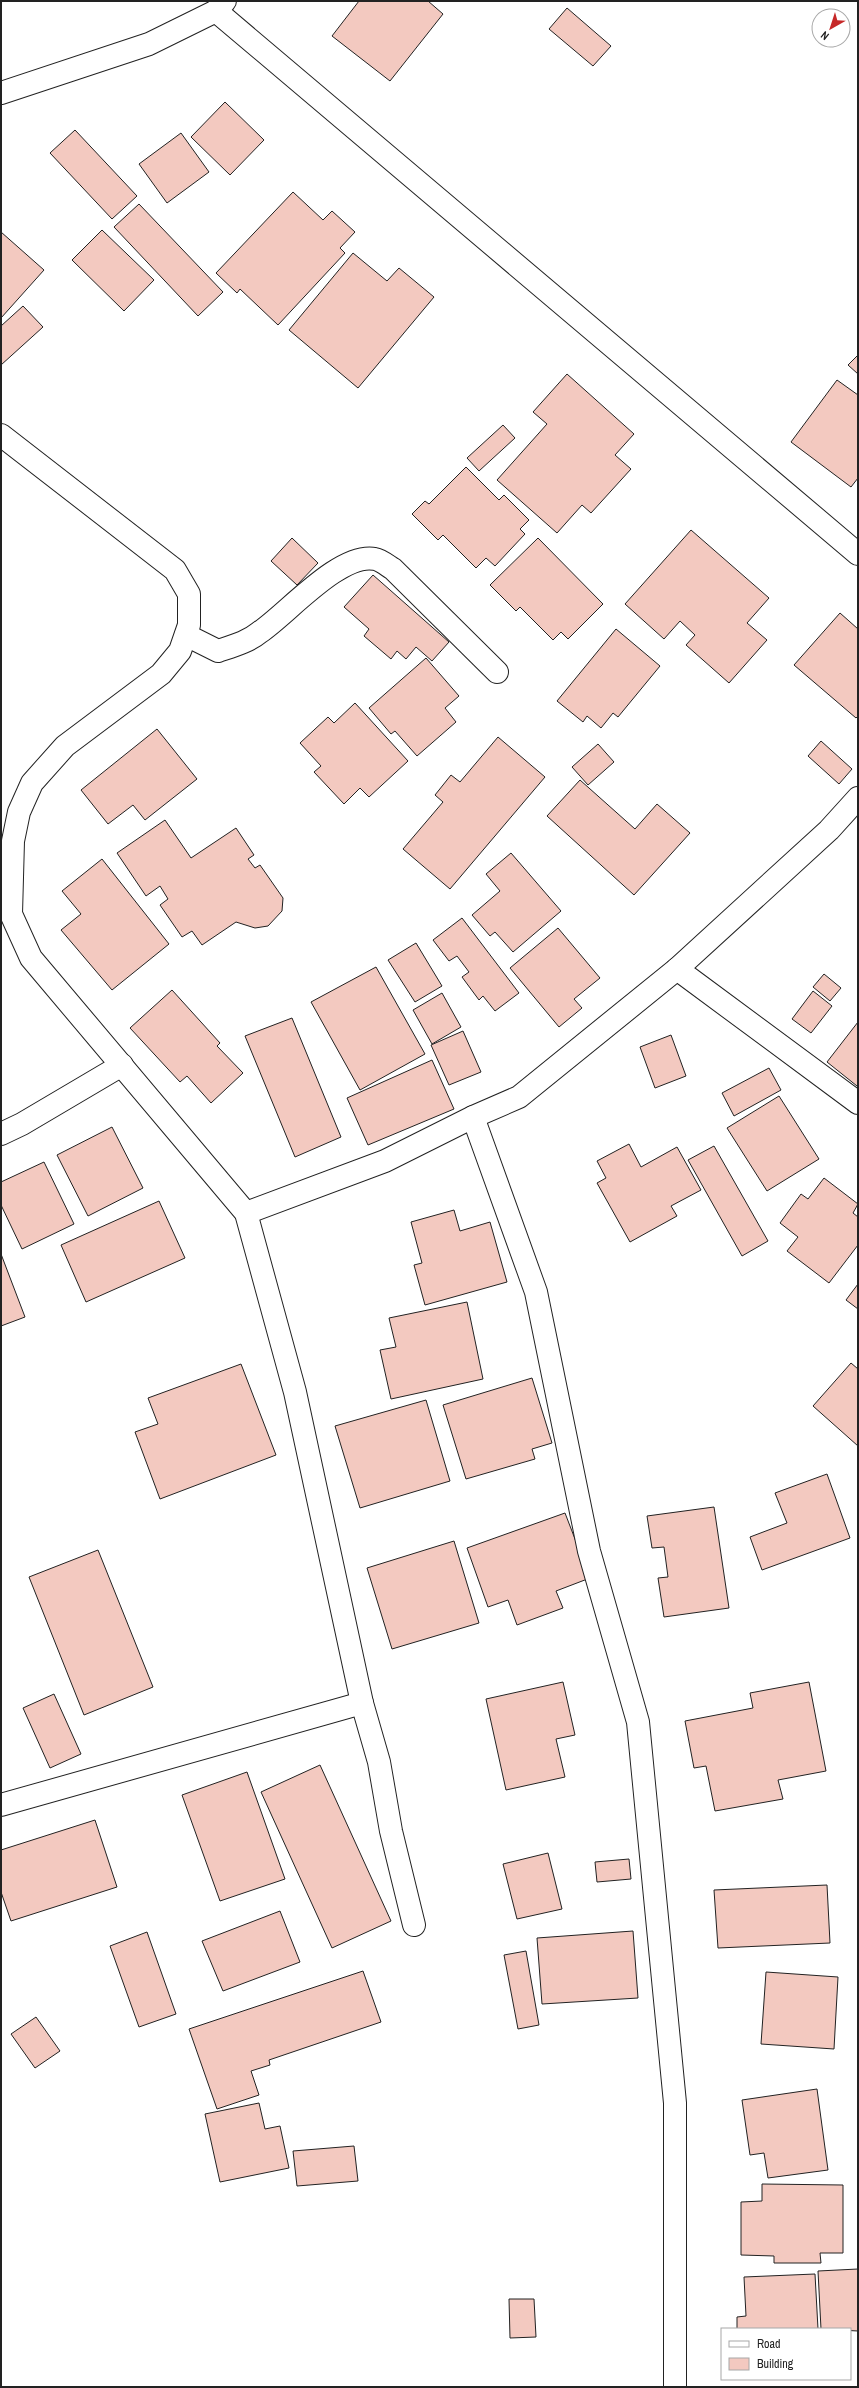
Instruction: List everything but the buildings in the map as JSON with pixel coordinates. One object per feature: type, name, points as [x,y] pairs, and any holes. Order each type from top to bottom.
[{"type":"street","points":[[1,93],[149,44],[220,6],[858,554]]},
{"type":"street","points":[[1,435],[175,570],[189,594],[189,625],[186,635],[180,651],[161,674],[65,746],[32,783],[19,812],[13,841],[12,914],[31,958],[246,1213],[295,1392],[362,1703],[379,1762],[391,1831],[414,1925]]},
{"type":"street","points":[[186,635],[218,651],[245,642],[260,632],[324,577],[359,560],[375,559],[394,569],[497,672]]},
{"type":"street","points":[[246,1213],[385,1161],[473,1117],[519,1097],[677,969],[829,830],[858,798]]},
{"type":"street","points":[[677,969],[858,1103]]},
{"type":"street","points":[[1,1134],[22,1124],[122,1065]]},
{"type":"street","points":[[473,1117],[536,1292],[589,1551],[638,1722],[675,2103],[675,2387]]},
{"type":"street","points":[[1,1805],[362,1703]]}]
